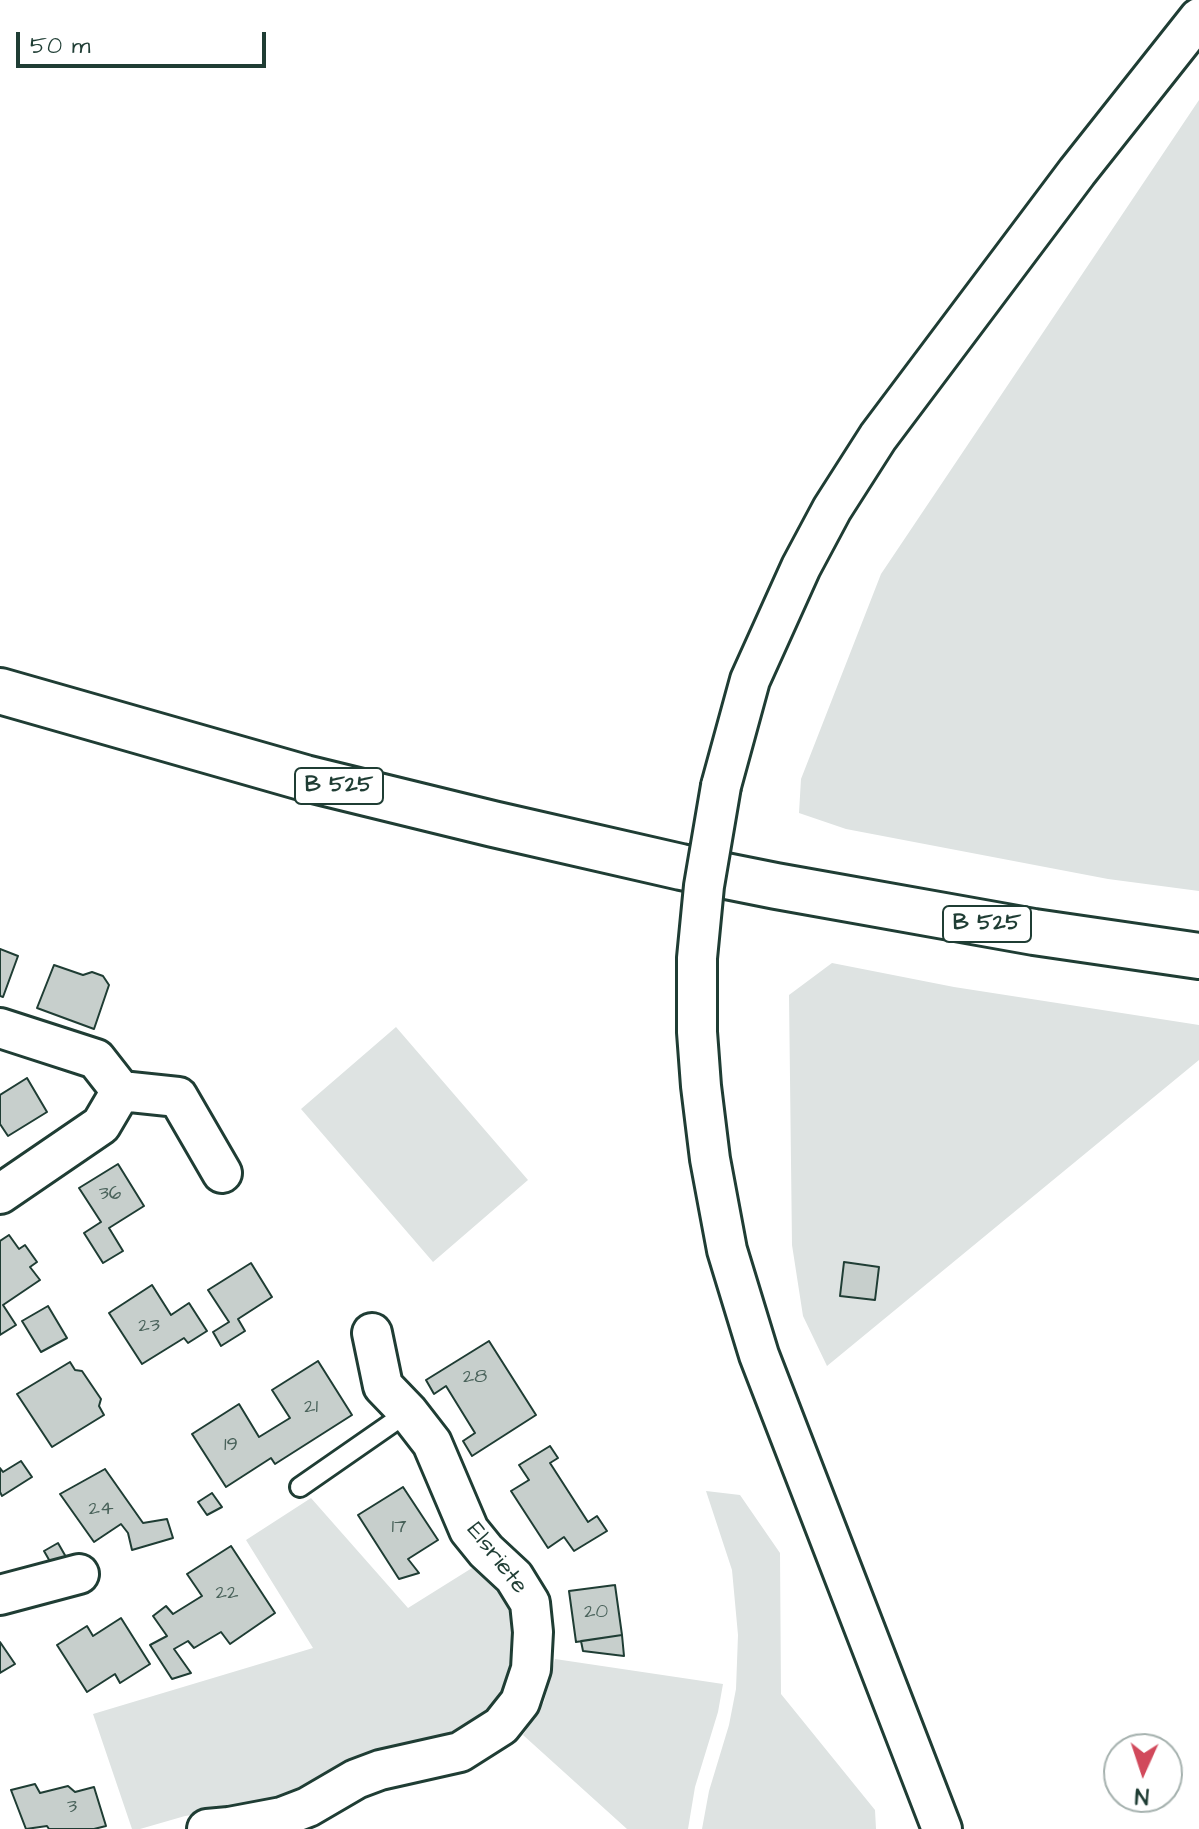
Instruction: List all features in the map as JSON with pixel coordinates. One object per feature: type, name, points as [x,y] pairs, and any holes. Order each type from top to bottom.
[{"type":"main road","name":"B 525","points":[[0,691],[305,778],[681,867],[1034,932],[1199,956]]},
{"type":"street","points":[[942,1829],[759,1355],[727,1250],[710,1159],[697,1032],[697,958],[704,886],[721,786],[750,680],[801,567],[832,509],[888,424],[1077,172],[1199,18]]},
{"type":"street","points":[[0,1028],[96,1059],[121,1091],[178,1097],[222,1173]]},
{"type":"street","points":[[0,1194],[101,1125],[121,1091]]},
{"type":"street","name":"Elsriete","points":[[207,1829],[282,1817],[380,1770],[460,1752],[501,1726],[520,1702],[531,1669],[533,1632],[530,1603],[514,1577],[469,1530],[432,1443],[383,1386],[372,1333]]},
{"type":"street","points":[[0,1595],[79,1574]]},
{"type":"lane","points":[[300,1487],[408,1412]]},
{"type":"shaded area","points":[[1199,100],[1199,891],[1108,879],[846,829],[799,813],[801,779],[881,574]]},
{"type":"shaded area","points":[[832,963],[954,987],[1199,1025],[1199,1060],[827,1366],[803,1316],[792,1245],[789,995]]},
{"type":"shaded area","points":[[396,1027],[528,1180],[433,1262],[301,1109]]},
{"type":"shaded area","points":[[706,1491],[740,1495],[780,1553],[781,1694],[875,1810],[876,1829],[702,1829],[736,1689],[738,1635],[732,1570]]},
{"type":"shaded area","points":[[311,1498],[408,1608],[480,1563],[512,1609],[520,1654],[495,1713],[460,1736],[266,1805],[185,1816],[132,1829],[93,1714],[313,1648],[246,1540]]},
{"type":"shaded area","points":[[555,1659],[723,1684],[718,1712],[695,1787],[688,1829],[627,1829],[523,1735],[544,1702]]},
{"type":"building","points":[[0,949],[18,956],[3,997],[0,996]]},
{"type":"building","points":[[54,965],[83,975],[92,972],[103,976],[109,985],[94,1029],[37,1008]]},
{"type":"building","points":[[27,1078],[47,1112],[8,1136],[0,1124],[0,1095]]},
{"type":"building","points":[[118,1164],[144,1206],[109,1228],[123,1251],[103,1263],[84,1233],[101,1222],[79,1188]]},
{"type":"building","points":[[9,1235],[19,1249],[25,1245],[37,1262],[30,1267],[40,1280],[3,1305],[16,1325],[0,1335],[0,1241]]},
{"type":"building","points":[[844,1262],[879,1267],[875,1300],[840,1296]]},
{"type":"building","points":[[251,1263],[272,1297],[238,1319],[245,1331],[221,1346],[213,1332],[229,1322],[208,1290]]},
{"type":"building","points":[[152,1285],[171,1315],[189,1303],[207,1331],[188,1343],[184,1338],[142,1364],[109,1313]]},
{"type":"building","points":[[48,1306],[67,1338],[41,1352],[22,1321]]},
{"type":"building","points":[[489,1341],[536,1415],[472,1456],[463,1441],[475,1433],[446,1386],[434,1394],[426,1380]]},
{"type":"building","points":[[318,1361],[352,1415],[275,1464],[271,1458],[226,1487],[192,1434],[239,1404],[259,1437],[290,1418],[272,1390]]},
{"type":"building","points":[[70,1362],[75,1370],[82,1371],[101,1399],[99,1406],[104,1415],[52,1447],[17,1394]]},
{"type":"building","points":[[550,1446],[558,1458],[550,1463],[588,1522],[597,1516],[607,1531],[574,1551],[564,1537],[548,1548],[511,1491],[529,1480],[519,1465]]},
{"type":"building","points":[[21,1461],[32,1477],[2,1496],[0,1468],[3,1472]]},
{"type":"building","points":[[105,1469],[143,1523],[167,1519],[173,1538],[132,1550],[128,1533],[121,1524],[94,1542],[60,1494]]},
{"type":"building","points":[[403,1487],[438,1540],[408,1559],[419,1573],[399,1579],[358,1515]]},
{"type":"building","points":[[212,1493],[222,1507],[207,1515],[198,1502]]},
{"type":"building","points":[[58,1543],[66,1557],[52,1565],[44,1551]]},
{"type":"building","points":[[231,1546],[275,1613],[230,1644],[221,1632],[194,1648],[188,1641],[174,1649],[191,1673],[172,1679],[150,1645],[167,1636],[153,1616],[166,1606],[173,1614],[202,1596],[187,1574]]},
{"type":"building","points":[[615,1585],[622,1635],[576,1642],[569,1591]]},
{"type":"building","points":[[121,1618],[150,1664],[120,1683],[115,1674],[87,1692],[57,1645],[87,1626],[93,1636]]},
{"type":"building","points":[[622,1635],[624,1656],[583,1651],[581,1641]]},
{"type":"building","points":[[0,1642],[15,1664],[0,1673]]},
{"type":"building","points":[[35,1784],[40,1793],[68,1786],[75,1792],[94,1787],[106,1826],[94,1829],[49,1829],[47,1826],[26,1829],[11,1790]]}]
